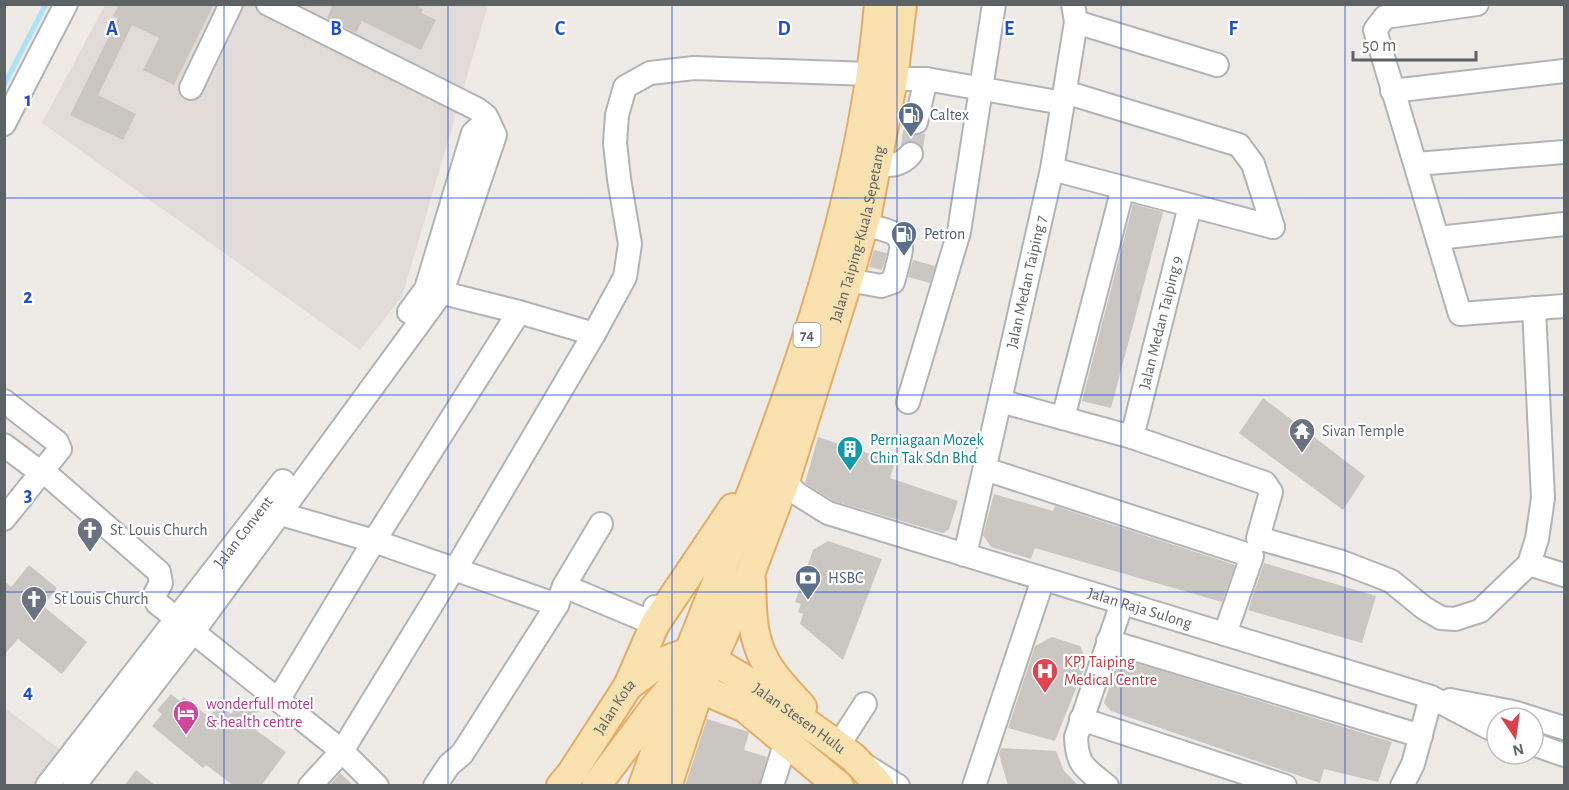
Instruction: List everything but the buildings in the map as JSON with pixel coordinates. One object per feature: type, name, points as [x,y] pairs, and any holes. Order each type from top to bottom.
[{"type":"main road","name":"Jalan Taiping-Kuala Sepetang","points":[[701,656],[825,279],[851,185],[866,108],[884,82],[879,4]]},
{"type":"main road","name":"Jalan Taiping-Kuala Sepetang","points":[[701,656],[750,574],[785,481],[848,280],[864,225],[876,164],[884,82],[902,4]]},
{"type":"main road","points":[[628,686],[655,624],[743,493],[772,440]]},
{"type":"main road","points":[[750,574],[753,626],[760,652],[776,677],[840,748]]},
{"type":"main road","name":"Jalan Kota","points":[[561,786],[628,686],[658,663],[701,656]]},
{"type":"main road","name":"74","points":[[643,786],[689,688],[701,656]]},
{"type":"main road","name":"Jalan Stesen Hulu","points":[[701,656],[741,677],[840,748],[880,786]]},
{"type":"main road","name":"Jalan Kota","points":[[596,786],[671,688],[689,688]]},
{"type":"main road","name":"74","points":[[667,786],[689,688]]},
{"type":"main road","name":"Jalan Stesen Hulu","points":[[689,688],[745,708],[840,786]]},
{"type":"street","points":[[4,124],[66,4]]},
{"type":"street","points":[[191,88],[231,4]]},
{"type":"street","name":"Jalan Convent","points":[[74,786],[184,626],[434,291],[495,135],[488,120],[477,110],[268,4]]},
{"type":"street","points":[[908,402],[959,232],[994,4]]},
{"type":"street","points":[[1477,4],[1385,17],[1379,23],[1375,30],[1392,91],[1460,314],[1564,306]]},
{"type":"street","points":[[1074,13],[1217,65]]},
{"type":"street","name":"Jalan Medan Taiping 7","points":[[964,555],[1052,169],[1064,97],[1074,13]]},
{"type":"street","points":[[310,786],[342,750],[458,565],[625,277],[630,244],[618,179],[615,143],[617,115],[625,87],[650,73],[694,68],[884,82],[926,79],[981,88],[1064,97],[1239,145],[1252,164],[1273,227],[1052,169]]},
{"type":"street","points":[[1392,91],[1564,71]]},
{"type":"street","points":[[884,82],[912,100],[917,116],[926,79]]},
{"type":"street","points":[[1416,164],[1564,152]]},
{"type":"street","points":[[876,164],[890,166],[905,162],[911,154]]},
{"type":"street","points":[[1063,418],[1123,188]]},
{"type":"street","name":"Jalan Medan Taiping 9","points":[[1132,437],[1190,206]]},
{"type":"street","points":[[1438,238],[1564,224]]},
{"type":"street","points":[[848,280],[881,286],[893,282],[903,245],[898,235],[889,230],[864,225]]},
{"type":"street","points":[[434,291],[594,334]]},
{"type":"street","points":[[1000,401],[1132,437],[1265,483],[1271,492],[1258,538],[1342,562],[1391,581],[1424,608],[1441,618],[1455,619],[1480,611],[1529,564],[1537,539],[1543,498],[1534,308]]},
{"type":"street","points":[[278,700],[374,541],[519,312]]},
{"type":"street","points":[[4,401],[60,445],[60,449],[7,509]]},
{"type":"street","points":[[4,445],[50,477],[159,573],[161,583],[154,596],[155,600],[184,626],[342,750],[377,786]]},
{"type":"street","points":[[985,469],[1252,556],[1225,634]]},
{"type":"street","name":"Jalan Raja Sulong","points":[[785,481],[796,493],[828,513],[1431,697],[1485,727]]},
{"type":"street","points":[[271,511],[374,541],[454,568],[560,595],[655,624]]},
{"type":"street","points":[[435,786],[449,765],[462,754],[601,524]]},
{"type":"street","points":[[1529,564],[1564,575]]},
{"type":"street","points":[[974,786],[1043,579]]},
{"type":"street","points":[[1107,786],[1082,766],[1077,752],[1076,737],[1122,603]]},
{"type":"street","name":"Jalan Convent","points":[[47,786],[184,626]]},
{"type":"street","points":[[1108,641],[1421,736]]},
{"type":"street","points":[[1402,786],[1413,764],[1431,697],[1513,712],[1564,728]]},
{"type":"street","points":[[865,704],[840,748],[898,786]]},
{"type":"street","points":[[1081,719],[1225,776],[1285,786]]},
{"type":"street","points":[[772,786],[786,741]]},
{"type":"street","points":[[1545,748],[1564,755]]},
{"type":"shaded area","points":[[105,5],[488,5],[402,297],[360,350],[42,123]]},
{"type":"shaded area","points":[[5,708],[59,749],[32,785],[5,785]]},
{"type":"waterway","points":[[4,85],[46,4]]},
{"type":"tunnel","points":[[911,154],[916,122]]},
{"type":"place","name":"Caltex","points":[[911,138]]},
{"type":"place","name":"Petron","points":[[904,257]]},
{"type":"place","name":"Sivan Temple","points":[[1302,454]]},
{"type":"place","name":"Perniagaan Mozek Chin Tak Sdn Bhd","points":[[850,472]]},
{"type":"place","name":"St. Louis Church","points":[[90,553]]},
{"type":"place","name":"HSBC","points":[[808,601]]},
{"type":"place","name":"St Louis Church","points":[[34,622]]},
{"type":"place","name":"KPJ Taiping Medical Centre","points":[[1045,694]]},
{"type":"place","name":"wonderfull motel & health centre","points":[[186,736]]}]
